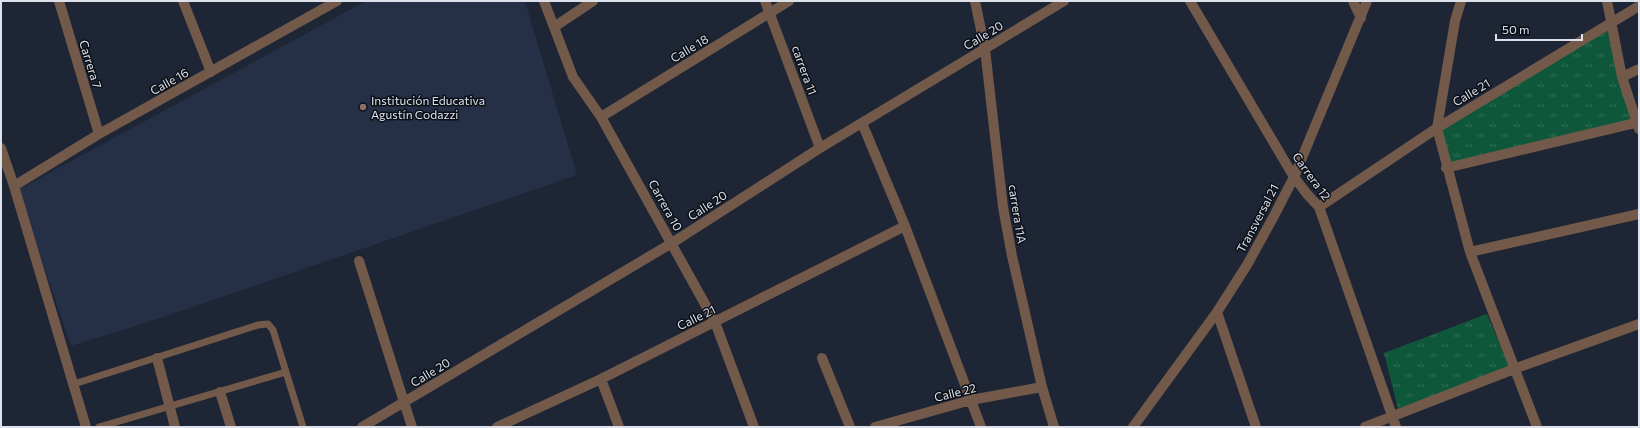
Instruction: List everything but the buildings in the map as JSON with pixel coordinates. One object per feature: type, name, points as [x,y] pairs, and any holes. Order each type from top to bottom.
[{"type":"street","name":"Carrera 7","points":[[59,1],[99,134]]},
{"type":"street","points":[[183,1],[211,72]]},
{"type":"street","name":"Calle 16","points":[[14,186],[99,134],[337,1]]},
{"type":"street","name":"Carrera 10","points":[[544,1],[573,77],[601,117],[715,322],[754,427]]},
{"type":"street","points":[[554,27],[593,1]]},
{"type":"street","name":"carrera 11","points":[[765,1],[820,148]]},
{"type":"street","name":"Calle 18","points":[[601,117],[789,1]]},
{"type":"street","name":"carrera 11A","points":[[975,1],[985,49],[1003,207],[1012,256],[1042,387],[1054,427]]},
{"type":"street","name":"Calle 20","points":[[362,427],[672,243],[820,148],[1064,1]]},
{"type":"street","name":"Carrera 12","points":[[1190,1],[1294,177],[1319,207],[1396,427]]},
{"type":"street","points":[[1354,1],[1361,18]]},
{"type":"street","name":"Transversal 21","points":[[1133,427],[1217,312],[1247,265],[1274,216],[1294,177],[1367,1]]},
{"type":"street","points":[[1461,1],[1455,21],[1437,128],[1446,168],[1470,252],[1537,427]]},
{"type":"street","points":[[1446,168],[1639,124],[1622,77],[1607,1]]},
{"type":"street","name":"Calle 21","points":[[1319,207],[1437,128],[1639,6]]},
{"type":"street","points":[[1622,77],[1639,69]]},
{"type":"street","points":[[862,123],[905,226],[981,427]]},
{"type":"street","points":[[1,148],[14,186],[86,427]]},
{"type":"street","points":[[1470,252],[1639,214]]},
{"type":"street","name":"Calle 21","points":[[500,426],[600,379],[905,226]]},
{"type":"street","points":[[359,261],[412,427]]},
{"type":"street","points":[[1217,312],[1256,427]]},
{"type":"street","points":[[1365,427],[1514,369],[1639,324]]},
{"type":"street","points":[[157,358],[175,427]]},
{"type":"street","points":[[822,358],[850,427]]},
{"type":"street","points":[[600,379],[619,427]]},
{"type":"street","name":"Calle 22","points":[[875,427],[971,400],[1042,387]]},
{"type":"street","points":[[220,392],[231,427]]},
{"type":"lane","points":[[74,384],[258,325],[268,324],[272,330],[303,427]]},
{"type":"lane","points":[[99,427],[286,372]]},
{"type":"shaded area","name":"Institución Educativa Agustín Codazzi","points":[[366,1],[525,1],[577,175],[161,318],[71,346],[18,190]]},
{"type":"green space","points":[[1610,25],[1633,119],[1448,165],[1439,130]]},
{"type":"green space","points":[[1487,314],[1509,366],[1398,409],[1384,353]]},
{"type":"place","name":"Institución Educativa Agustín Codazzi","points":[[363,107]]}]
